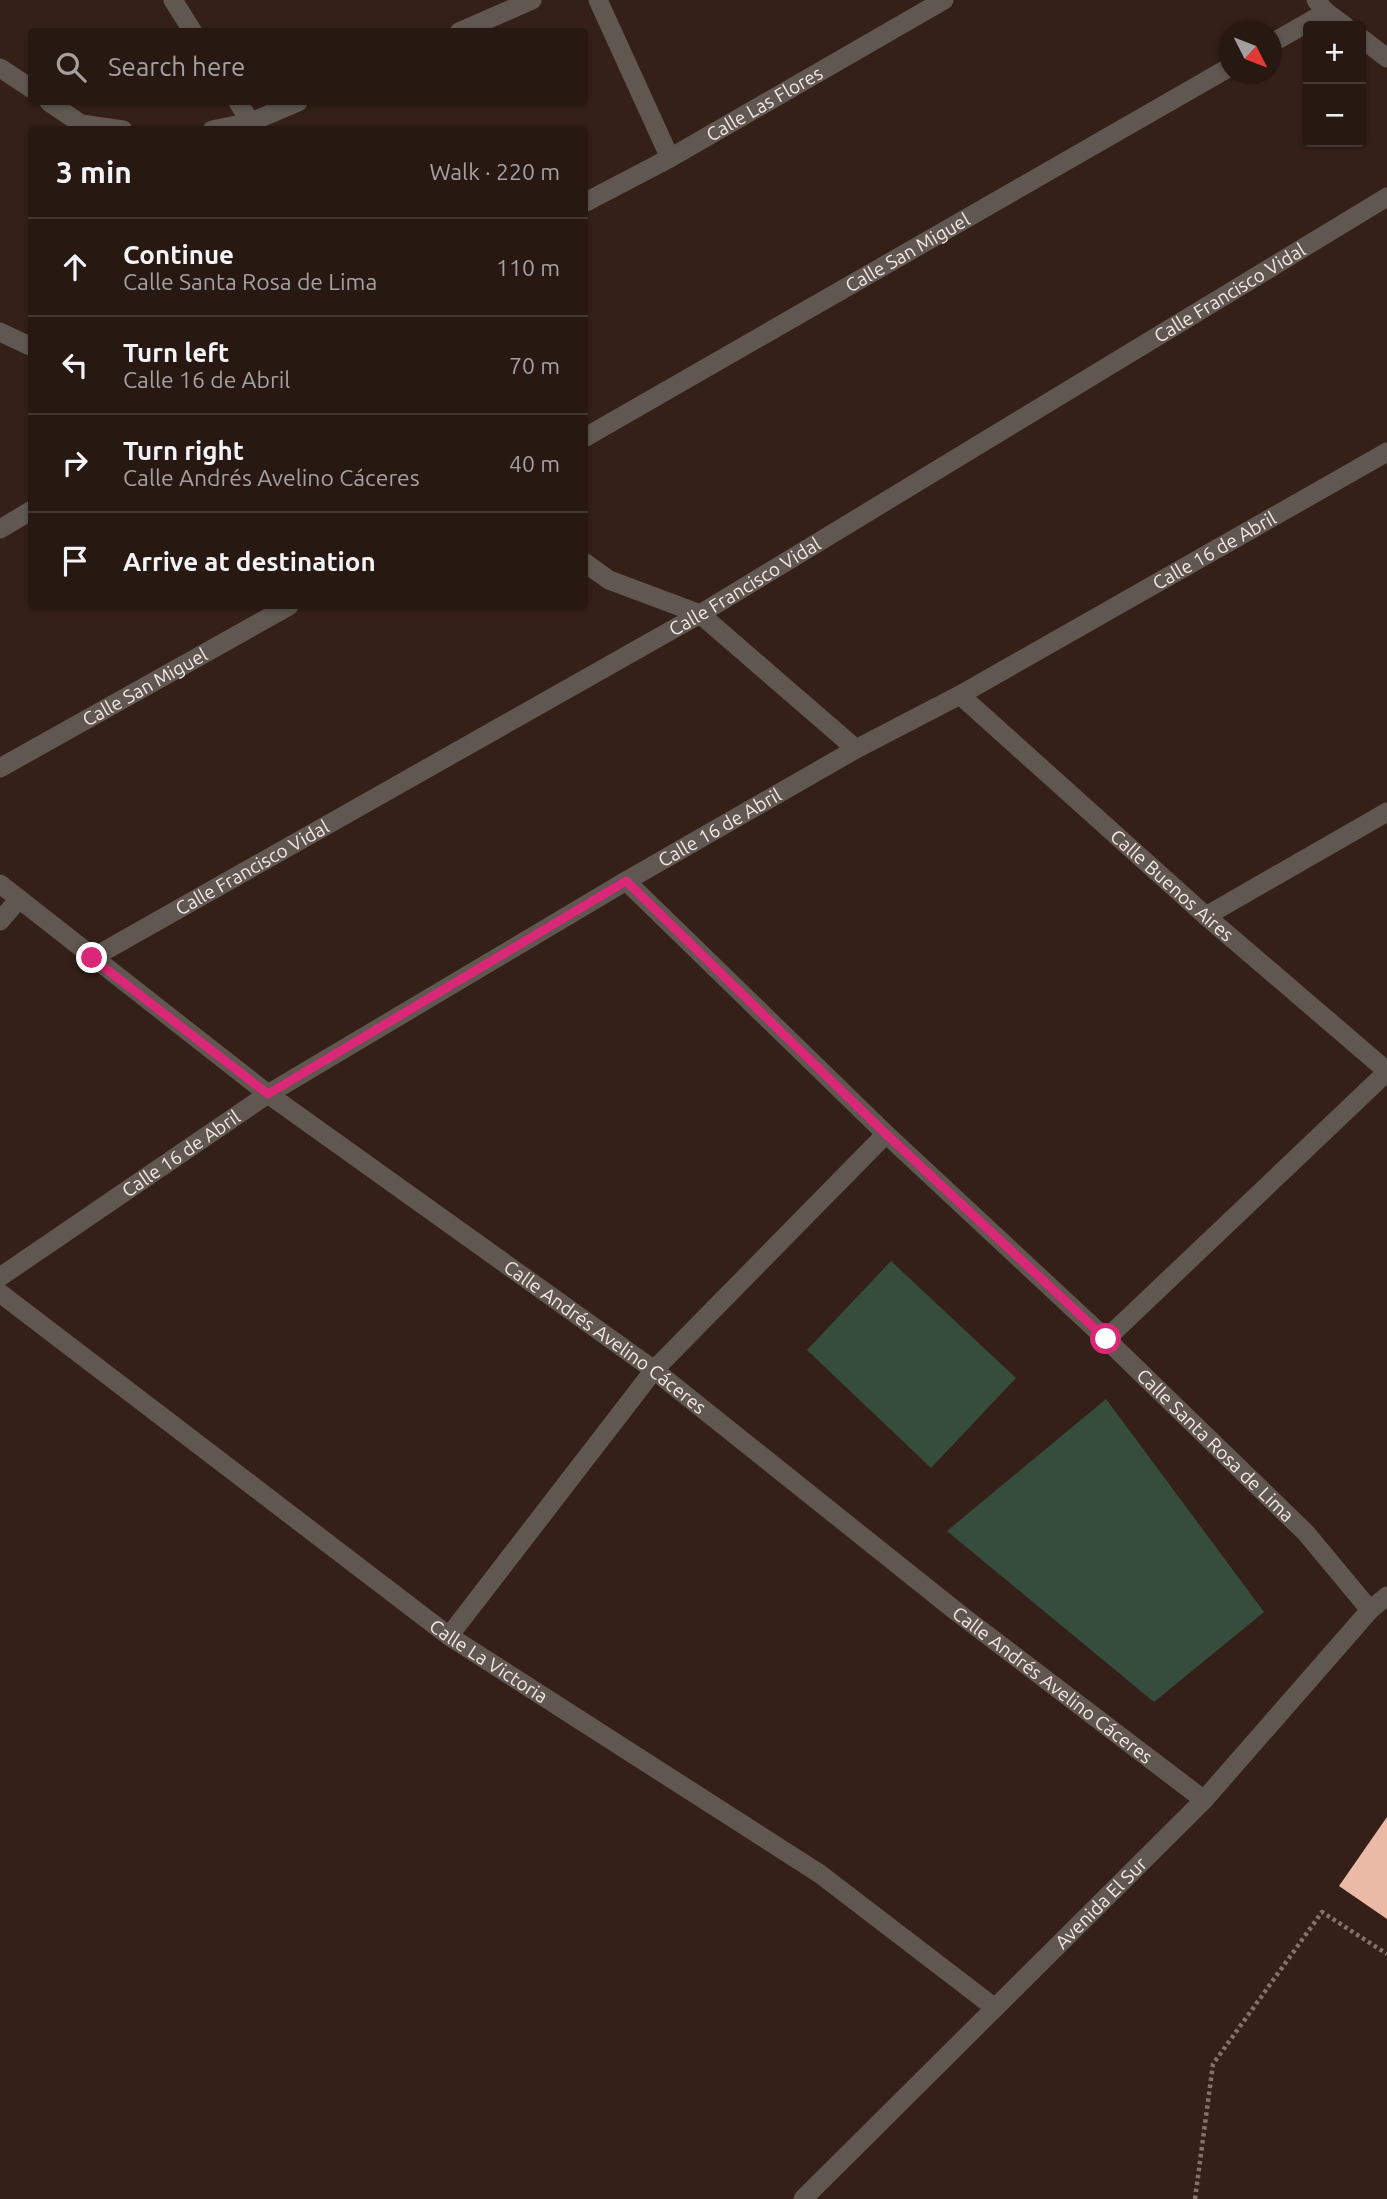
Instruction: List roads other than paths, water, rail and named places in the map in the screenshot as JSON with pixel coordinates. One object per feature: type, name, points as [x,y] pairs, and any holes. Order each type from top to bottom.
[{"type":"street","points":[[173,0],[190,28]]},
{"type":"street","points":[[468,28],[532,0]]},
{"type":"street","points":[[598,0],[670,158]]},
{"type":"street","name":"Calle Las Flores","points":[[588,201],[670,158],[944,0]]},
{"type":"street","points":[[1282,35],[1321,6],[1339,21]]},
{"type":"street","points":[[1366,42],[1387,58]]},
{"type":"street","points":[[0,68],[28,86]]},
{"type":"street","name":"Calle San Miguel","points":[[588,436],[1219,73]]},
{"type":"street","points":[[53,105],[81,124],[95,126]]},
{"type":"street","points":[[239,105],[253,126],[292,105]]},
{"type":"street","name":"Calle Francisco Vidal","points":[[92,958],[700,614],[1387,197]]},
{"type":"street","points":[[0,332],[28,345]]},
{"type":"street","name":"Calle 16 de Abril","points":[[0,1277],[268,1094],[626,881],[1387,452]]},
{"type":"street","points":[[0,529],[28,512]]},
{"type":"street","points":[[588,565],[609,580],[700,614],[856,749]]},
{"type":"street","name":"Calle San Miguel","points":[[0,768],[284,609]]},
{"type":"street","name":"Calle Buenos Aires","points":[[960,695],[1206,916],[1387,1071]]},
{"type":"street","points":[[1206,916],[1387,812]]},
{"type":"street","name":"Calle Santa Rosa de Lima","points":[[626,881],[886,1134],[1106,1339],[1306,1533],[1370,1610]]},
{"type":"street","name":"Calle Andrés Avelino Cáceres","points":[[0,884],[268,1094],[654,1370],[957,1612],[1204,1800]]},
{"type":"street","points":[[0,921],[19,899]]},
{"type":"street","points":[[1106,1339],[1387,1071]]},
{"type":"street","points":[[449,1636],[654,1370],[886,1134]]},
{"type":"street","name":"Calle La Victoria","points":[[0,1293],[449,1636],[820,1874],[995,2008]]},
{"type":"street","name":"Avenida El Sur","points":[[803,2199],[1204,1800],[1370,1610],[1387,1596]]}]
